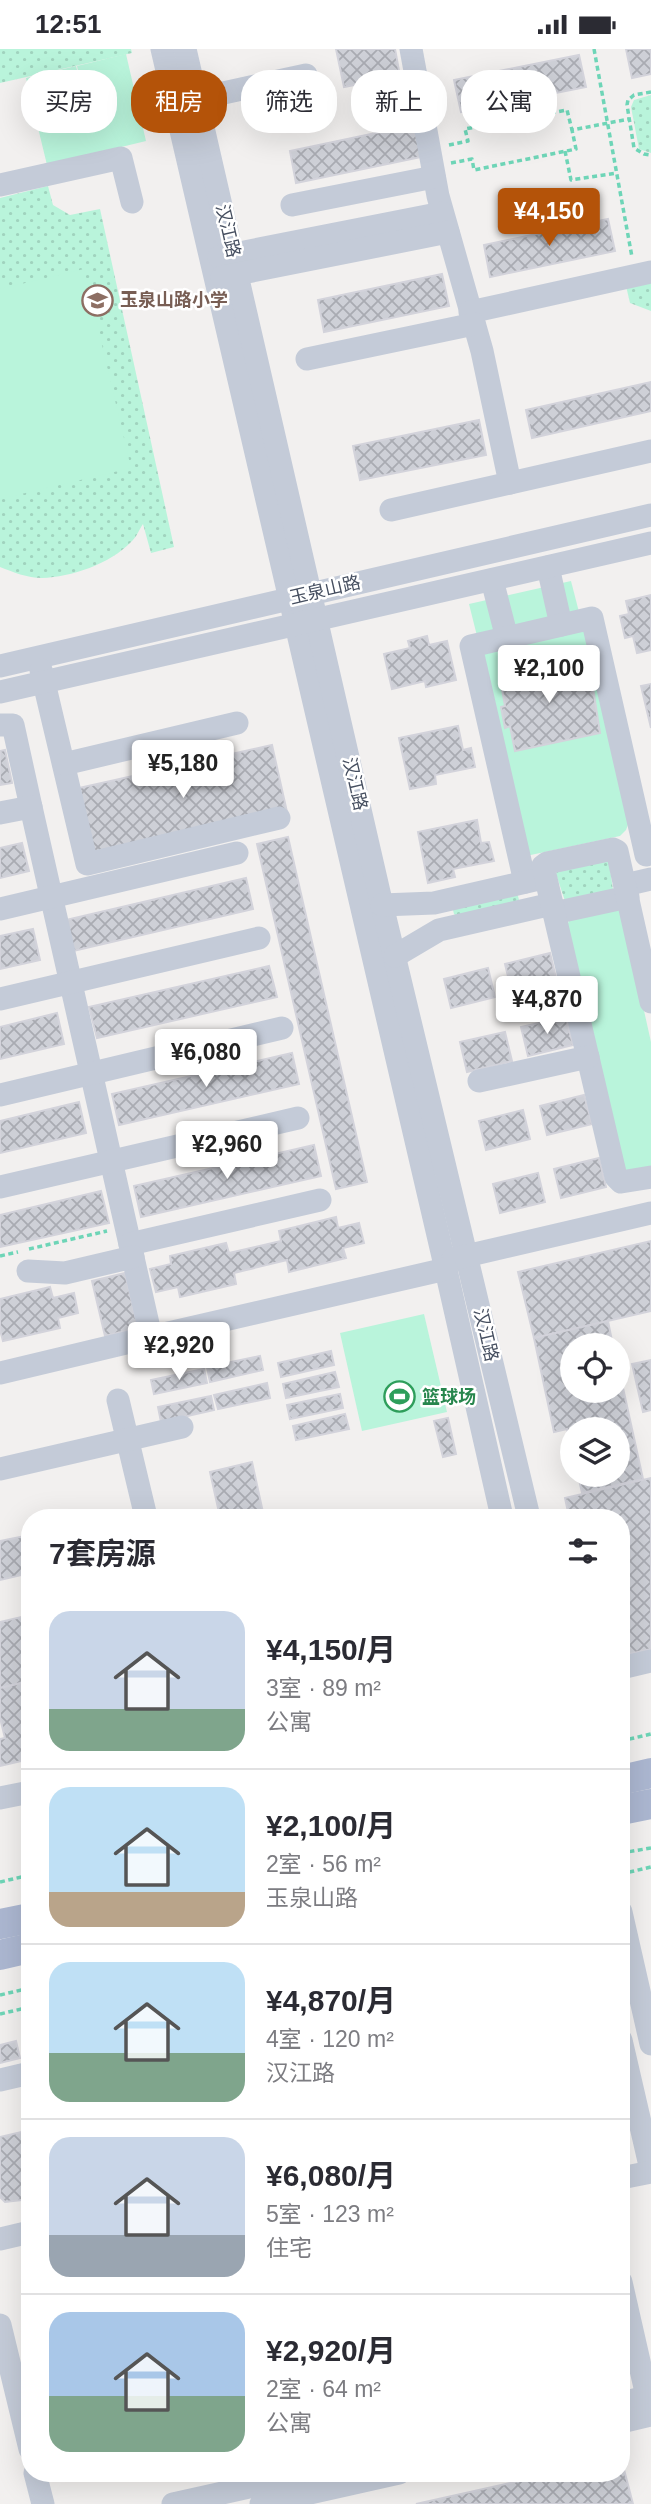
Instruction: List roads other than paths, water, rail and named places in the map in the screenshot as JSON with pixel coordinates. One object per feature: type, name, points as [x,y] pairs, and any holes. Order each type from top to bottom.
[{"type":"main road","points":[[630,1778],[651,1773]]},
{"type":"main road","points":[[630,1808],[651,1804]]},
{"type":"main road","points":[[0,1924],[21,1920]]},
{"type":"main road","points":[[0,1955],[21,1950]]},
{"type":"street","name":"汉江路","points":[[169,49],[176,70]]},
{"type":"street","points":[[411,49],[445,222],[472,318],[510,483]]},
{"type":"street","name":"汉江路","points":[[193,133],[224,266],[290,598],[307,622],[395,956],[500,1509]]},
{"type":"street","points":[[0,185],[121,158],[132,202]]},
{"type":"street","points":[[292,205],[432,164]]},
{"type":"street","points":[[224,266],[445,222]]},
{"type":"street","name":"汉江路","points":[[224,266],[312,593],[307,622],[452,1262],[527,1509]]},
{"type":"street","points":[[307,359],[651,272]]},
{"type":"street","points":[[390,510],[651,451]]},
{"type":"street","name":"玉泉山路","points":[[0,666],[651,515]]},
{"type":"street","name":"玉泉山路","points":[[0,692],[651,543]]},
{"type":"street","points":[[548,567],[561,625]]},
{"type":"street","points":[[492,580],[507,638]]},
{"type":"street","points":[[620,861],[649,855],[592,618],[471,646],[535,880],[553,908],[616,1177],[621,1182],[651,1177]]},
{"type":"street","points":[[38,657],[87,864],[279,818]]},
{"type":"street","points":[[64,765],[237,723]]},
{"type":"street","points":[[0,725],[13,725],[151,1337]]},
{"type":"street","points":[[0,813],[31,807]]},
{"type":"street","points":[[382,905],[434,903],[535,880],[547,863],[613,849],[617,851],[620,861],[651,1002]]},
{"type":"street","points":[[0,909],[237,853]]},
{"type":"street","points":[[395,956],[439,930],[626,891],[651,879]]},
{"type":"street","points":[[0,999],[259,938]]},
{"type":"street","points":[[0,1095],[282,1028]]},
{"type":"street","points":[[479,1081],[588,1057]]},
{"type":"street","points":[[0,1187],[298,1118]]},
{"type":"street","points":[[29,1271],[65,1273],[130,1243],[320,1200]]},
{"type":"street","points":[[0,1373],[651,1213]]},
{"type":"street","points":[[118,1401],[144,1509]]},
{"type":"street","points":[[0,1469],[182,1427]]},
{"type":"street","points":[[630,1666],[651,1661]]},
{"type":"street","points":[[0,1798],[21,1794]]},
{"type":"street","points":[[630,1952],[651,2044]]},
{"type":"street","points":[[630,2074],[647,2137],[651,2171],[630,2176]]},
{"type":"street","points":[[0,2080],[21,2075]]},
{"type":"street","points":[[0,2239],[21,2234]]},
{"type":"street","points":[[630,2320],[650,2406]]},
{"type":"street","points":[[0,2325],[21,2409]]},
{"type":"street","points":[[630,2404],[650,2406]]},
{"type":"street","points":[[630,2417],[650,2406]]},
{"type":"street","points":[[37,2482],[43,2504]]},
{"type":"street","points":[[173,2504],[338,2482]]},
{"type":"street","points":[[261,2504],[311,2486]]},
{"type":"place","name":"玉泉山路小学","points":[[97,300]]},
{"type":"place","name":"篮球场","points":[[399,1397]]}]
